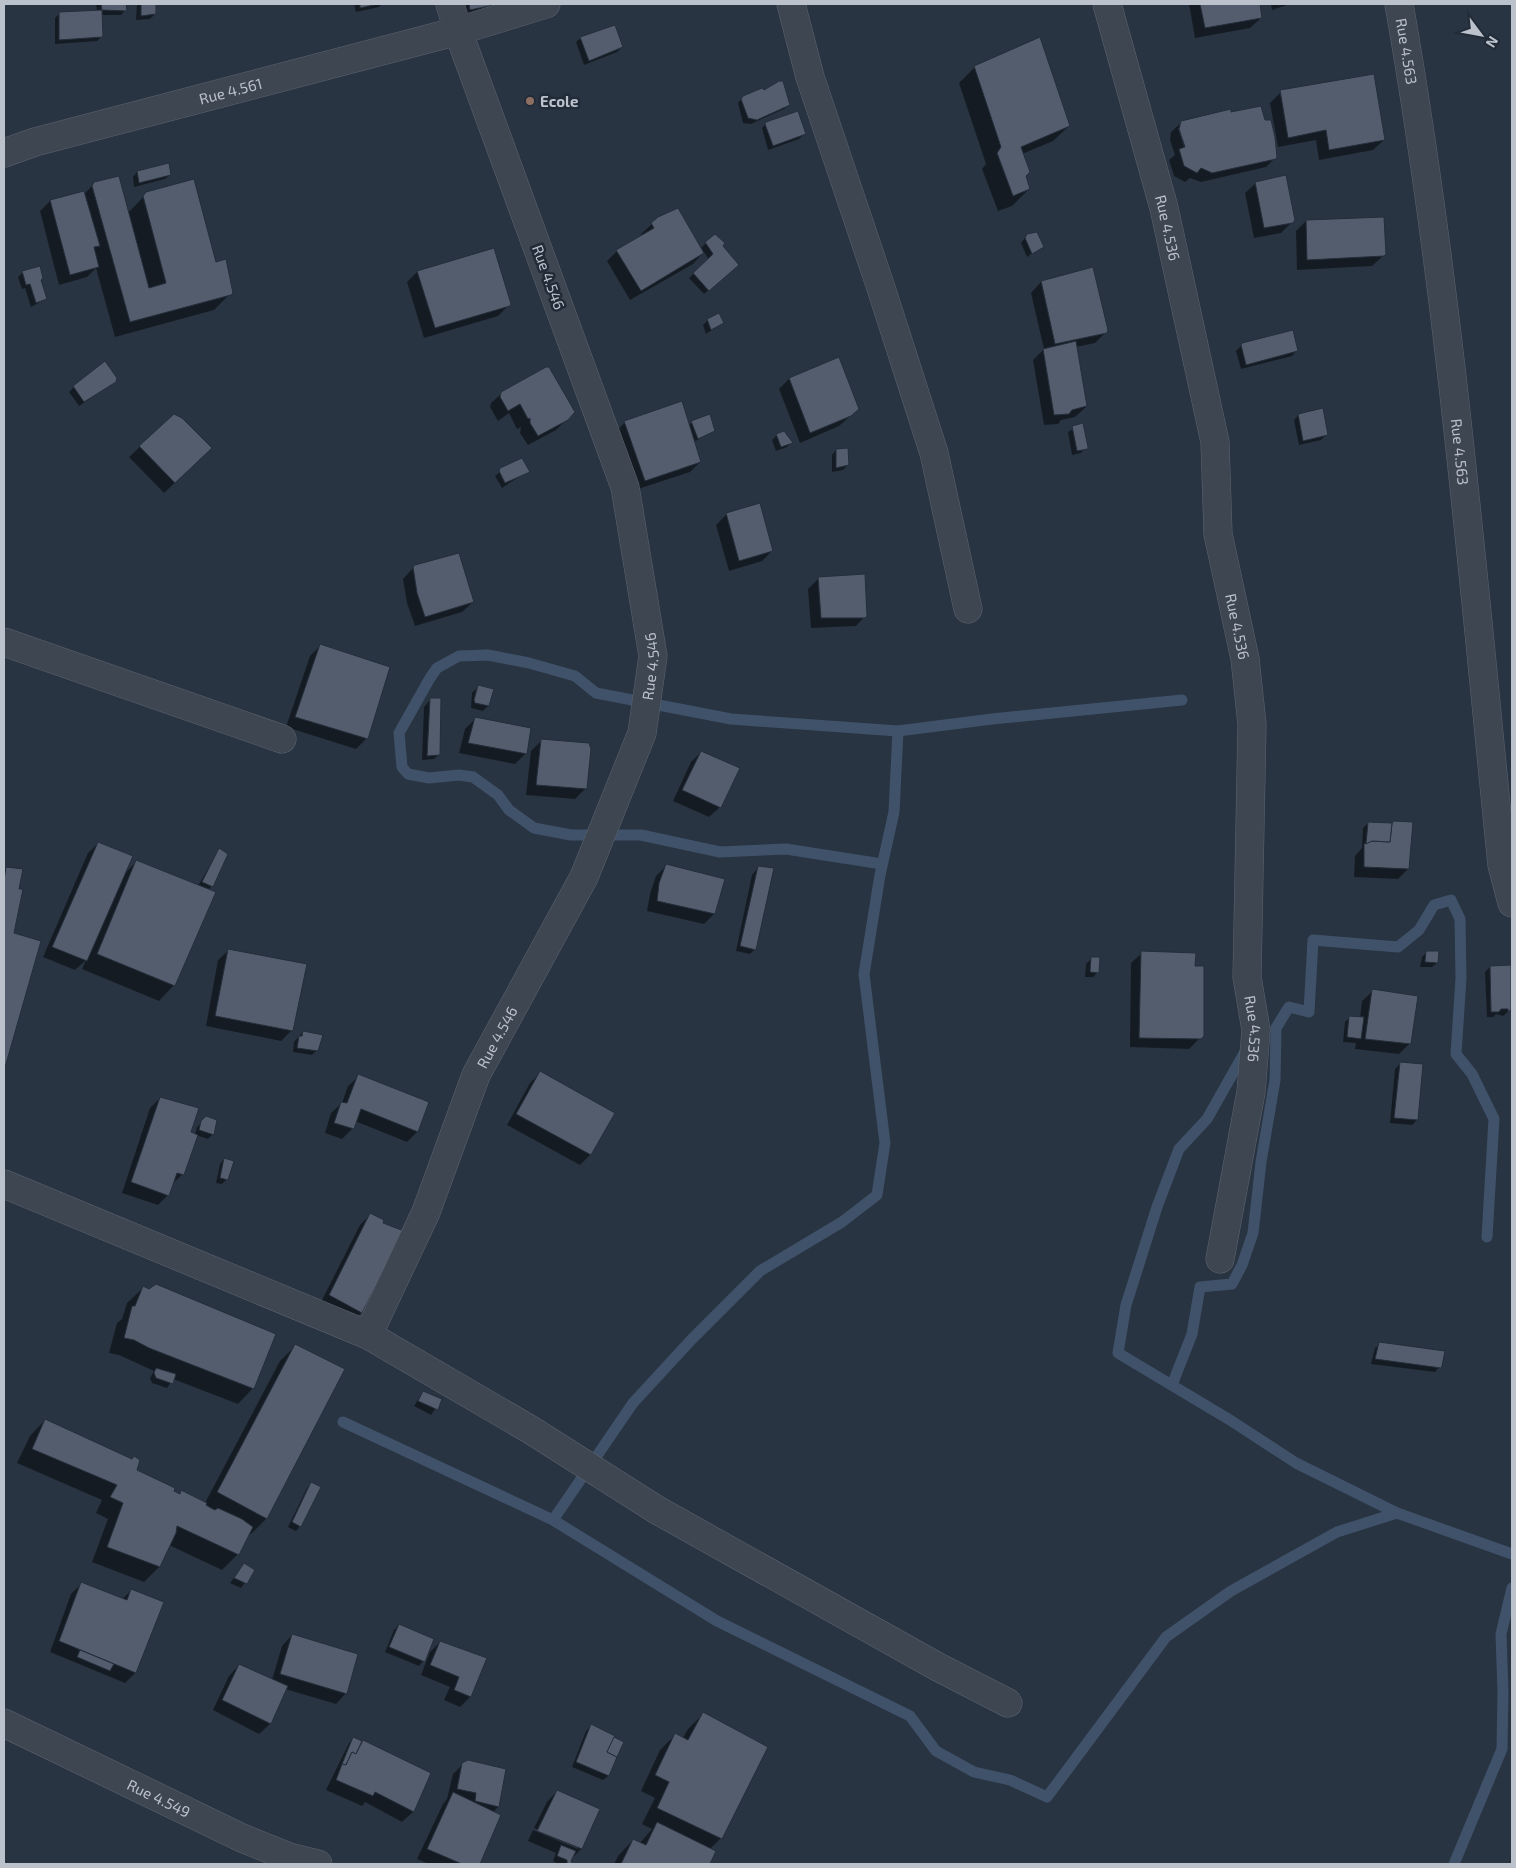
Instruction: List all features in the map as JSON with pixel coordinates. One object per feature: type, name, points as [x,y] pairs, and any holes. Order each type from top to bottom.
[{"type":"street","name":"Rue 4.546","points":[[368,1335],[426,1212],[476,1075],[584,877],[621,789],[642,733],[653,656],[624,487],[458,31],[450,4]]},
{"type":"street","points":[[458,31],[546,4]]},
{"type":"street","points":[[791,4],[810,77],[934,453],[968,609]]},
{"type":"street","name":"Rue 4.536","points":[[1107,4],[1164,208],[1215,442],[1218,534],[1245,659],[1252,724],[1247,977],[1256,1030],[1251,1092],[1220,1259]]},
{"type":"street","name":"Rue 4.563","points":[[1398,4],[1416,104],[1446,327],[1502,865],[1512,903]]},
{"type":"street","name":"Rue 4.561","points":[[4,153],[35,142],[458,31]]},
{"type":"street","points":[[4,642],[282,739]]},
{"type":"street","points":[[4,1184],[368,1335],[531,1430],[657,1510],[938,1667],[1008,1703]]},
{"type":"street","name":"Rue 4.549","points":[[4,1723],[242,1838],[289,1857],[318,1864]]},
{"type":"building","points":[[101,4],[126,4],[127,11],[102,10]]},
{"type":"building","points":[[141,4],[156,4],[156,14],[141,16]]},
{"type":"building","points":[[360,4],[378,4],[360,8]]},
{"type":"building","points":[[469,4],[499,4],[470,10]]},
{"type":"building","points":[[1200,4],[1260,4],[1262,18],[1205,28]]},
{"type":"building","points":[[102,10],[103,37],[59,40],[59,12]]},
{"type":"building","points":[[615,25],[623,47],[589,61],[580,37]]},
{"type":"building","points":[[1040,37],[1070,126],[1021,147],[1030,172],[1026,176],[1030,189],[1013,196],[997,153],[1001,147],[974,66]]},
{"type":"building","points":[[1374,74],[1385,140],[1329,150],[1326,130],[1288,138],[1280,90]]},
{"type":"building","points":[[779,81],[783,81],[790,105],[757,120],[748,118],[741,99],[743,96],[762,88],[764,90]]},
{"type":"building","points":[[1261,106],[1265,120],[1271,120],[1275,137],[1276,159],[1212,173],[1201,168],[1197,173],[1184,166],[1179,149],[1185,147],[1179,129],[1181,121],[1231,109],[1231,112]]},
{"type":"building","points":[[798,111],[806,134],[773,146],[765,124],[766,122]]},
{"type":"building","points":[[169,163],[171,175],[139,183],[137,171]]},
{"type":"building","points":[[1286,175],[1295,220],[1293,223],[1264,228],[1255,182]]},
{"type":"building","points":[[119,176],[149,288],[166,283],[143,196],[146,192],[194,179],[216,262],[226,259],[233,293],[231,295],[130,322],[92,186],[94,182]]},
{"type":"building","points":[[84,191],[100,246],[94,247],[99,267],[70,275],[50,200]]},
{"type":"building","points":[[678,208],[704,253],[641,291],[616,250],[654,228],[651,223],[658,217]]},
{"type":"building","points":[[1384,217],[1386,254],[1384,256],[1307,260],[1306,220]]},
{"type":"building","points":[[1037,232],[1044,247],[1032,254],[1025,238],[1027,234]]},
{"type":"building","points":[[715,234],[725,243],[723,246],[739,265],[709,291],[693,273],[713,254],[705,242]]},
{"type":"building","points":[[494,248],[510,306],[435,328],[417,271]]},
{"type":"building","points":[[40,266],[43,278],[41,280],[47,299],[36,303],[30,284],[26,285],[22,271]]},
{"type":"building","points":[[1093,267],[1108,330],[1107,333],[1055,344],[1041,281]]},
{"type":"building","points":[[719,313],[724,323],[711,330],[707,319]]},
{"type":"building","points":[[1293,330],[1298,351],[1246,365],[1242,343]]},
{"type":"building","points":[[1076,341],[1087,406],[1072,410],[1069,414],[1054,415],[1043,349]]},
{"type":"building","points":[[839,357],[859,409],[851,416],[810,433],[789,378]]},
{"type":"building","points":[[105,361],[117,378],[116,382],[84,402],[73,386]]},
{"type":"building","points":[[549,367],[575,412],[568,420],[538,436],[530,423],[530,418],[528,419],[520,404],[508,411],[500,397],[501,392]]},
{"type":"building","points":[[682,401],[701,462],[645,481],[624,421]]},
{"type":"building","points":[[1323,408],[1328,435],[1303,441],[1298,414]]},
{"type":"building","points":[[174,414],[182,418],[212,448],[175,483],[139,446]]},
{"type":"building","points":[[710,414],[715,431],[698,439],[691,421]]},
{"type":"building","points":[[1083,423],[1088,449],[1077,451],[1072,426]]},
{"type":"building","points":[[784,431],[793,443],[781,447],[776,434]]},
{"type":"building","points":[[848,448],[849,465],[836,468],[836,449]]},
{"type":"building","points":[[522,458],[530,472],[505,483],[499,471],[500,468]]},
{"type":"building","points":[[760,503],[773,551],[739,561],[726,513]]},
{"type":"building","points":[[459,553],[474,602],[425,617],[417,593],[413,567]]},
{"type":"building","points":[[865,574],[867,616],[865,618],[821,618],[818,577]]},
{"type":"building","points":[[320,644],[390,667],[368,739],[295,717]]},
{"type":"building","points":[[478,685],[494,689],[489,706],[475,703]]},
{"type":"building","points":[[430,698],[441,698],[440,755],[427,756]]},
{"type":"building","points":[[475,717],[531,728],[527,754],[468,743]]},
{"type":"building","points":[[541,739],[589,743],[591,749],[587,789],[536,785]]},
{"type":"building","points":[[701,751],[740,768],[721,808],[682,790]]},
{"type":"building","points":[[1394,821],[1413,822],[1409,869],[1364,867],[1364,844],[1372,841],[1390,842],[1392,823]]},
{"type":"building","points":[[1368,822],[1392,823],[1390,842],[1372,841],[1366,844]]},
{"type":"building","points":[[98,842],[133,856],[87,961],[52,947]]},
{"type":"building","points":[[219,848],[228,854],[213,887],[202,882]]},
{"type":"building","points":[[136,860],[216,892],[175,986],[97,954]]},
{"type":"building","points":[[666,864],[725,879],[715,914],[657,901],[659,883]]},
{"type":"building","points":[[758,866],[774,868],[756,950],[740,946]]},
{"type":"building","points":[[6,867],[23,869],[19,889],[23,889],[14,933],[41,941],[4,1071],[4,881]]},
{"type":"building","points":[[228,949],[307,964],[293,1031],[215,1016]]},
{"type":"building","points":[[1141,951],[1196,953],[1195,966],[1204,966],[1204,1036],[1201,1039],[1139,1038]]},
{"type":"building","points":[[1426,951],[1439,951],[1438,963],[1425,962]]},
{"type":"building","points":[[1091,957],[1100,957],[1099,973],[1090,972]]},
{"type":"building","points":[[1511,965],[1511,1010],[1508,1012],[1508,1009],[1501,1009],[1499,1012],[1491,1012],[1490,966]]},
{"type":"building","points":[[1372,989],[1418,996],[1411,1044],[1365,1039]]},
{"type":"building","points":[[1349,1016],[1364,1017],[1361,1039],[1347,1037]]},
{"type":"building","points":[[303,1031],[323,1035],[318,1051],[297,1048],[299,1036],[302,1036]]},
{"type":"building","points":[[1400,1062],[1423,1064],[1418,1120],[1394,1118]]},
{"type":"building","points":[[540,1071],[615,1113],[591,1155],[516,1114]]},
{"type":"building","points":[[358,1074],[429,1102],[418,1132],[361,1109],[354,1129],[334,1123],[341,1102],[347,1103]]},
{"type":"building","points":[[160,1097],[199,1108],[191,1132],[198,1135],[184,1175],[177,1173],[169,1196],[131,1182]]},
{"type":"building","points":[[206,1116],[217,1120],[214,1135],[199,1130],[201,1121]]},
{"type":"building","points":[[224,1158],[234,1161],[228,1180],[220,1178]]},
{"type":"building","points":[[370,1213],[384,1220],[383,1223],[404,1231],[362,1313],[329,1295]]},
{"type":"building","points":[[156,1284],[276,1334],[254,1389],[149,1348],[134,1340],[124,1338],[132,1306],[135,1306],[143,1286],[149,1289]]},
{"type":"building","points":[[1379,1342],[1445,1351],[1442,1366],[1441,1368],[1375,1359]]},
{"type":"building","points":[[295,1344],[345,1369],[267,1519],[217,1492]]},
{"type":"building","points":[[156,1368],[176,1374],[173,1384],[156,1378],[154,1373]]},
{"type":"building","points":[[423,1391],[442,1399],[438,1410],[418,1401]]},
{"type":"building","points":[[45,1419],[132,1459],[134,1456],[140,1460],[137,1470],[175,1488],[174,1491],[180,1494],[181,1490],[207,1503],[206,1505],[215,1510],[218,1508],[242,1519],[253,1527],[239,1555],[177,1526],[176,1533],[160,1567],[107,1547],[123,1503],[110,1497],[117,1485],[32,1449]]},
{"type":"building","points":[[311,1482],[321,1487],[301,1527],[292,1522]]},
{"type":"building","points":[[244,1563],[255,1570],[247,1584],[234,1578]]},
{"type":"building","points":[[81,1582],[127,1600],[131,1589],[164,1602],[136,1673],[59,1641]]},
{"type":"building","points":[[399,1624],[434,1639],[425,1662],[389,1647]]},
{"type":"building","points":[[292,1634],[358,1654],[347,1694],[280,1674]]},
{"type":"building","points":[[440,1641],[487,1658],[471,1697],[454,1690],[459,1677],[430,1665]]},
{"type":"building","points":[[80,1650],[114,1664],[110,1671],[77,1657]]},
{"type":"building","points":[[239,1664],[288,1686],[271,1724],[222,1700]]},
{"type":"building","points":[[703,1712],[768,1747],[722,1839],[657,1808],[669,1782],[655,1775],[675,1733],[688,1740]]},
{"type":"building","points":[[591,1724],[615,1736],[607,1752],[617,1757],[609,1776],[576,1762]]},
{"type":"building","points":[[353,1737],[362,1741],[356,1754],[352,1752],[346,1765],[342,1764]]},
{"type":"building","points":[[614,1737],[624,1742],[617,1757],[607,1752]]},
{"type":"building","points":[[363,1740],[431,1773],[414,1812],[375,1792],[373,1796],[336,1780],[342,1764],[346,1765],[352,1752],[356,1754]]},
{"type":"building","points":[[468,1760],[506,1769],[499,1807],[475,1801],[476,1793],[457,1789],[462,1763]]},
{"type":"building","points":[[557,1790],[600,1809],[582,1849],[537,1831]]},
{"type":"building","points":[[453,1792],[501,1815],[480,1864],[462,1864],[427,1849]]},
{"type":"building","points":[[657,1822],[716,1851],[710,1864],[621,1864],[633,1839],[646,1845]]},
{"type":"building","points":[[561,1845],[576,1851],[571,1861],[573,1864],[567,1864],[567,1860],[557,1856]]},
{"type":"waterway","points":[[882,864],[786,849],[720,852],[641,835],[571,835],[534,828],[509,810],[498,795],[473,777],[459,775],[429,778],[408,774],[402,767],[399,733],[437,668],[459,656],[488,655],[529,663],[575,676],[596,693],[731,719],[898,731],[992,719],[1182,700]]},
{"type":"waterway","points":[[553,1520],[633,1403],[692,1339],[760,1271],[842,1222],[877,1195],[885,1143],[864,974],[880,875],[894,812],[898,731]]},
{"type":"waterway","points":[[1172,1385],[1192,1334],[1200,1287],[1232,1284],[1242,1265],[1253,1233],[1261,1162],[1275,1080],[1276,1028],[1289,1007],[1309,1012],[1313,940],[1398,947],[1419,930],[1434,905],[1451,900],[1460,919],[1461,978],[1456,1054],[1472,1074],[1494,1119],[1487,1237]]},
{"type":"waterway","points":[[1246,1050],[1207,1119],[1179,1149],[1157,1207],[1126,1305],[1118,1353],[1230,1420],[1296,1463],[1397,1513],[1512,1554]]},
{"type":"waterway","points":[[343,1422],[553,1520],[717,1621],[910,1716],[936,1751],[974,1772],[1010,1780],[1047,1797],[1166,1637],[1231,1591],[1337,1532],[1397,1513]]},
{"type":"waterway","points":[[1454,1864],[1502,1749],[1501,1634],[1512,1588]]},
{"type":"place","name":"Ecole","points":[[530,101]]}]
